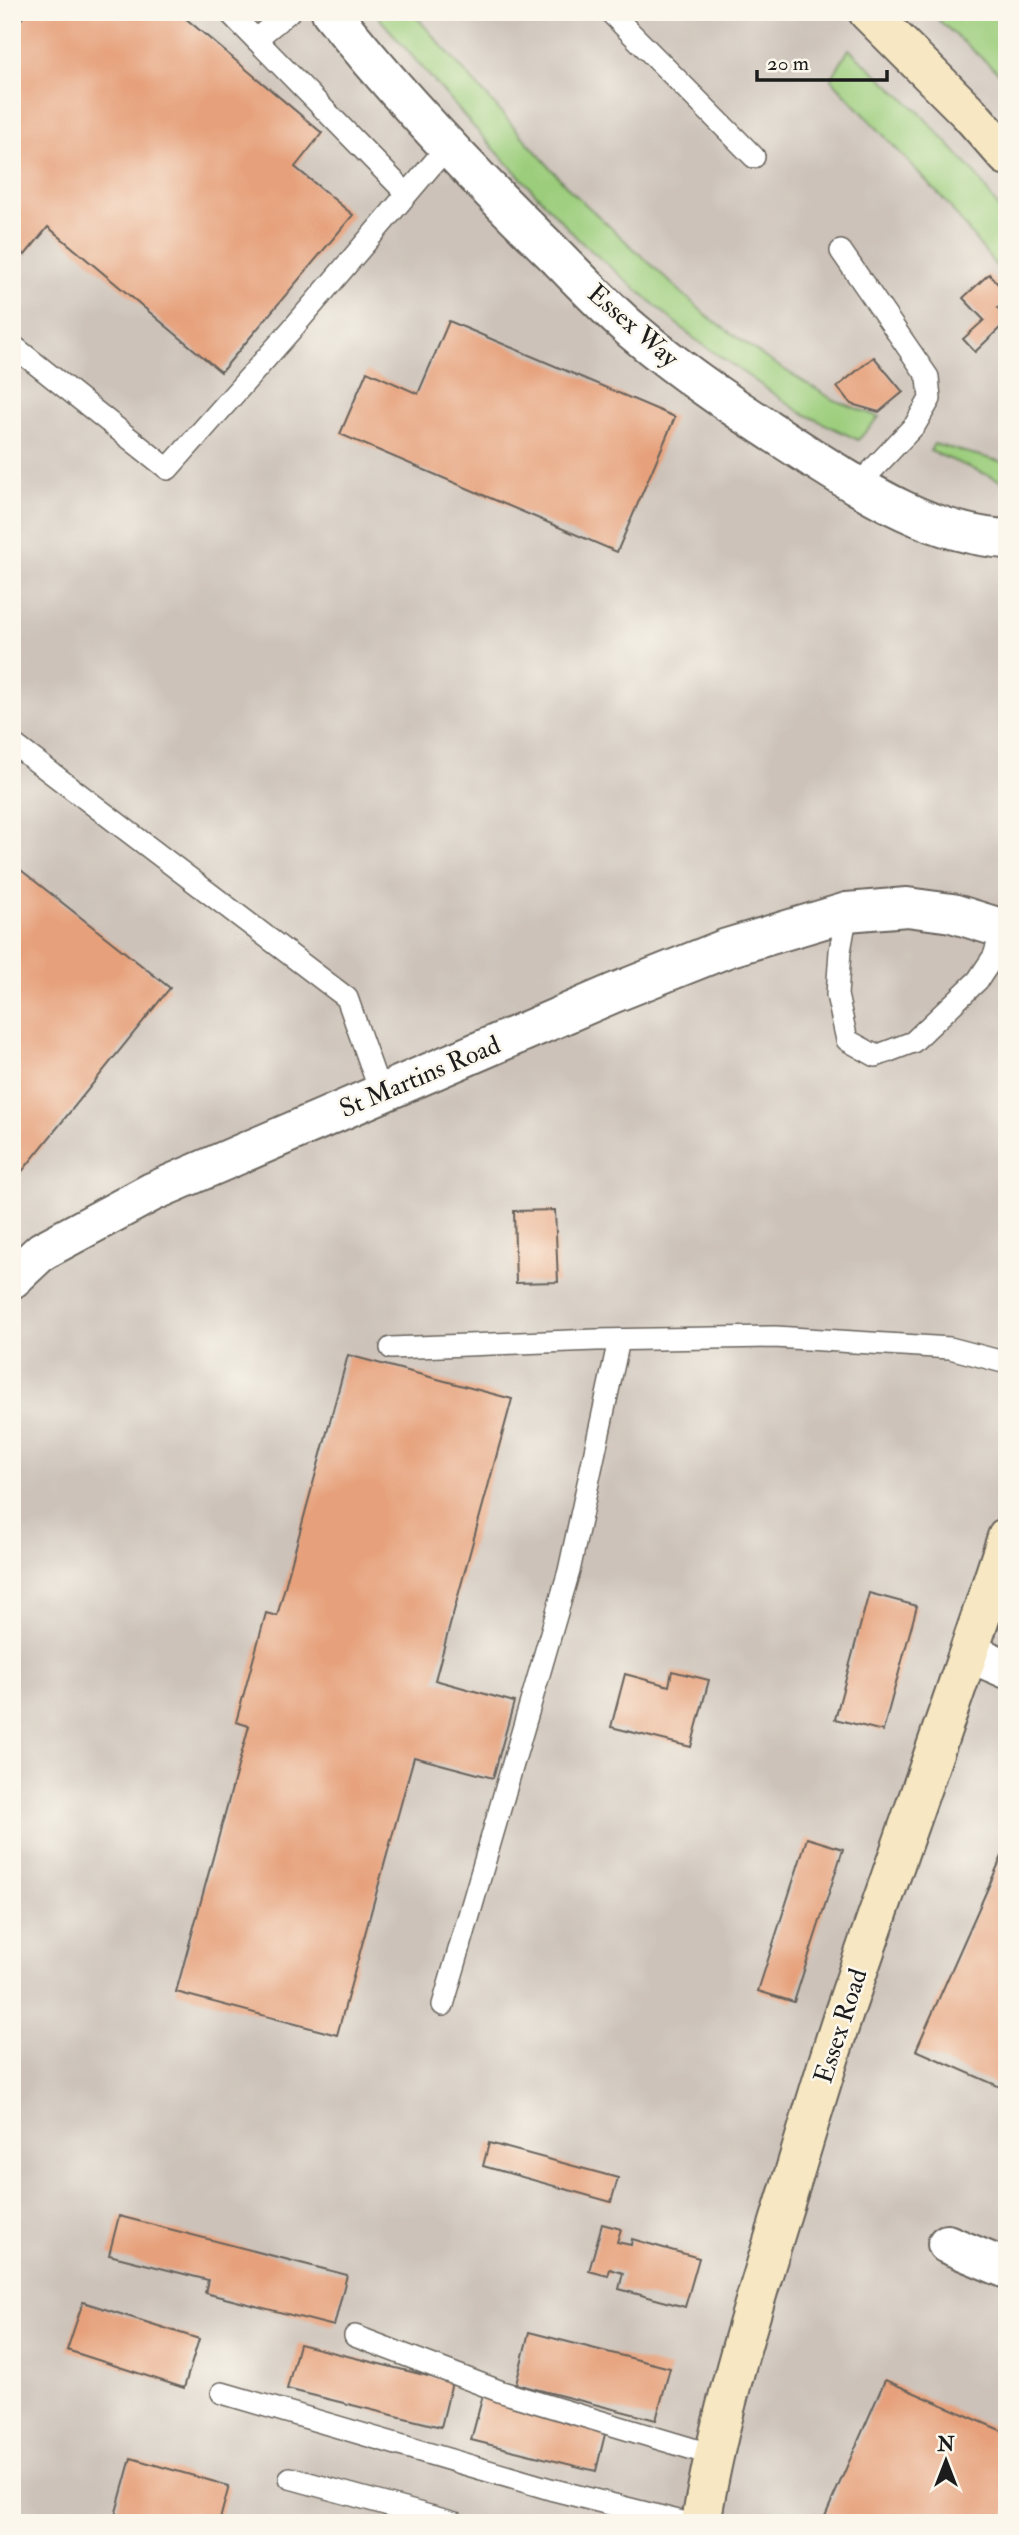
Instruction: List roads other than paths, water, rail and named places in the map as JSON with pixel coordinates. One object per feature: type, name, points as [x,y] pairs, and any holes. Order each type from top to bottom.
[{"type":"street","name":"Essex Way","points":[[331,12],[402,97],[499,201],[632,331],[739,412],[890,505],[943,527],[981,537],[1007,539]]},
{"type":"street","points":[[868,12],[969,113],[1007,156]]},
{"type":"street","name":"St Martins Road","points":[[12,1279],[42,1251],[152,1192],[614,993],[715,953],[847,912],[907,907],[952,913],[1005,929]]},
{"type":"street","name":"Essex Road","points":[[701,2523],[728,2391],[848,2000],[970,1653],[1007,1537]]},
{"type":"street","points":[[970,1653],[1007,1669]]},
{"type":"street","points":[[947,2244],[1007,2269]]},
{"type":"lane","points":[[229,12],[406,193]]},
{"type":"lane","points":[[256,39],[289,12]]},
{"type":"lane","points":[[610,12],[754,157]]},
{"type":"lane","points":[[12,345],[168,470],[448,146]]},
{"type":"lane","points":[[841,251],[928,377],[930,399],[915,425],[858,485]]},
{"type":"lane","points":[[12,743],[347,998],[381,1094]]},
{"type":"lane","points":[[847,912],[840,951],[837,995],[847,1040],[876,1056],[913,1042],[978,980],[994,956],[1005,929]]},
{"type":"lane","points":[[391,1348],[619,1340],[802,1338],[950,1348],[1007,1363]]},
{"type":"lane","points":[[443,2005],[569,1571],[619,1340]]},
{"type":"lane","points":[[355,2336],[502,2392],[713,2455]]},
{"type":"lane","points":[[222,2393],[550,2489],[686,2523]]},
{"type":"lane","points":[[290,2478],[455,2523]]}]
